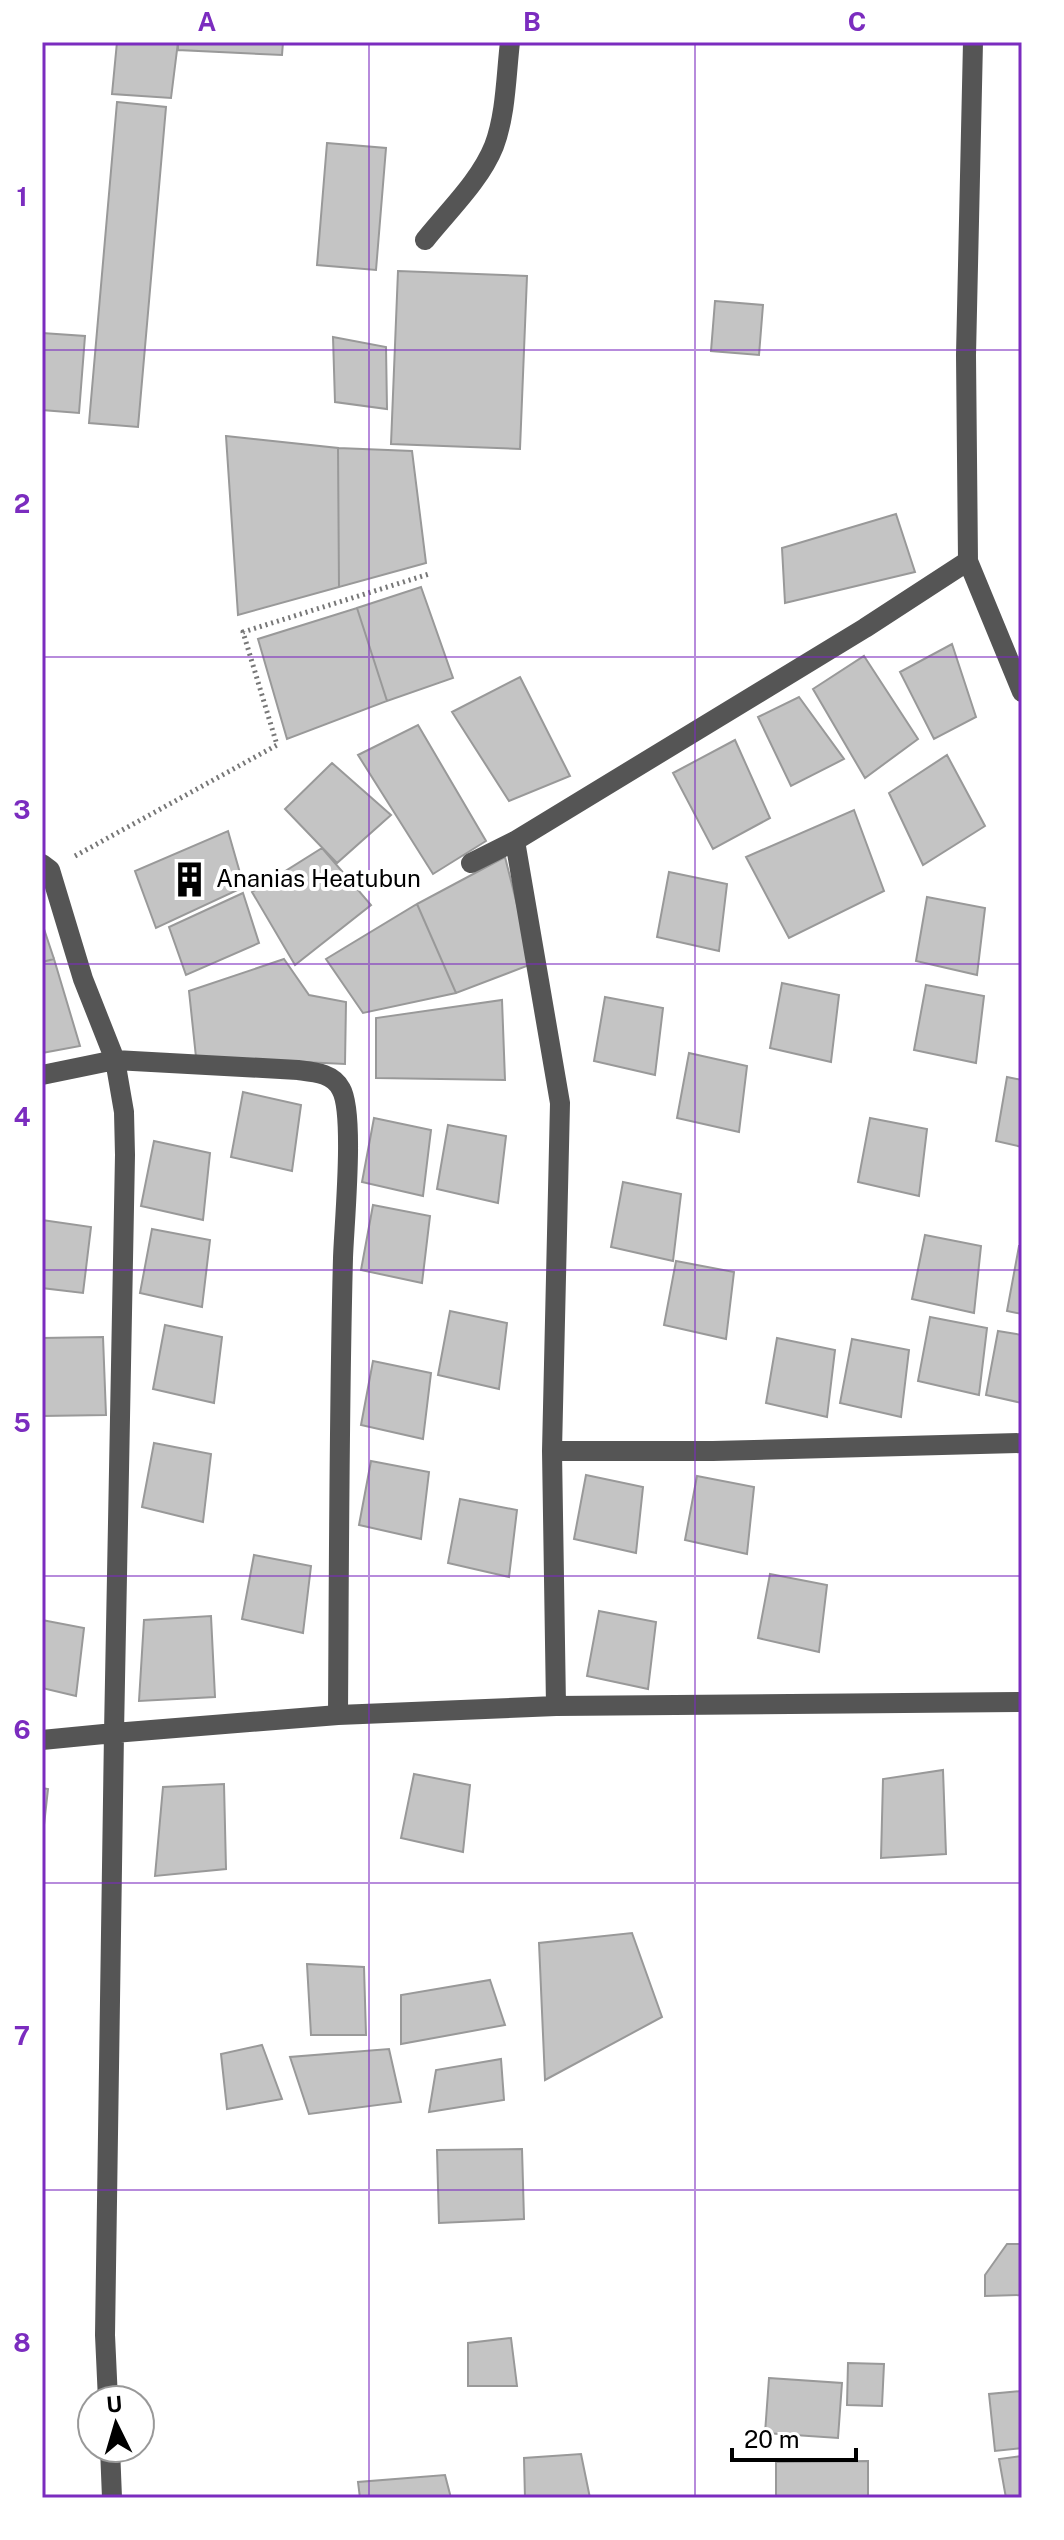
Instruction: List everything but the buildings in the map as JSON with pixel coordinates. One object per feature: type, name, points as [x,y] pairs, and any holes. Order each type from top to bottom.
[{"type":"street","points":[[425,240],[479,173],[494,146],[502,114],[510,42]]},
{"type":"street","points":[[973,42],[966,355],[968,561],[1022,692]]},
{"type":"street","points":[[471,863],[515,841],[865,628],[968,561]]},
{"type":"street","points":[[515,841],[560,1103],[552,1451],[556,1706]]},
{"type":"street","points":[[46,867],[83,979],[115,1060],[124,1112],[121,1467],[105,2335],[107,2384]]},
{"type":"street","points":[[42,1075],[115,1060],[298,1070],[321,1073],[332,1078],[341,1089],[345,1103],[347,1149],[338,1715]]},
{"type":"street","points":[[552,1451],[713,1451],[1022,1443]]},
{"type":"street","points":[[42,1740],[338,1715],[556,1706],[1022,1702]]},
{"type":"street","points":[[111,2464],[112,2498]]},
{"type":"path","points":[[46,867],[277,745],[243,632],[429,574]]},
{"type":"place","name":"Ananias Heatubun","points":[[190,879]]}]
